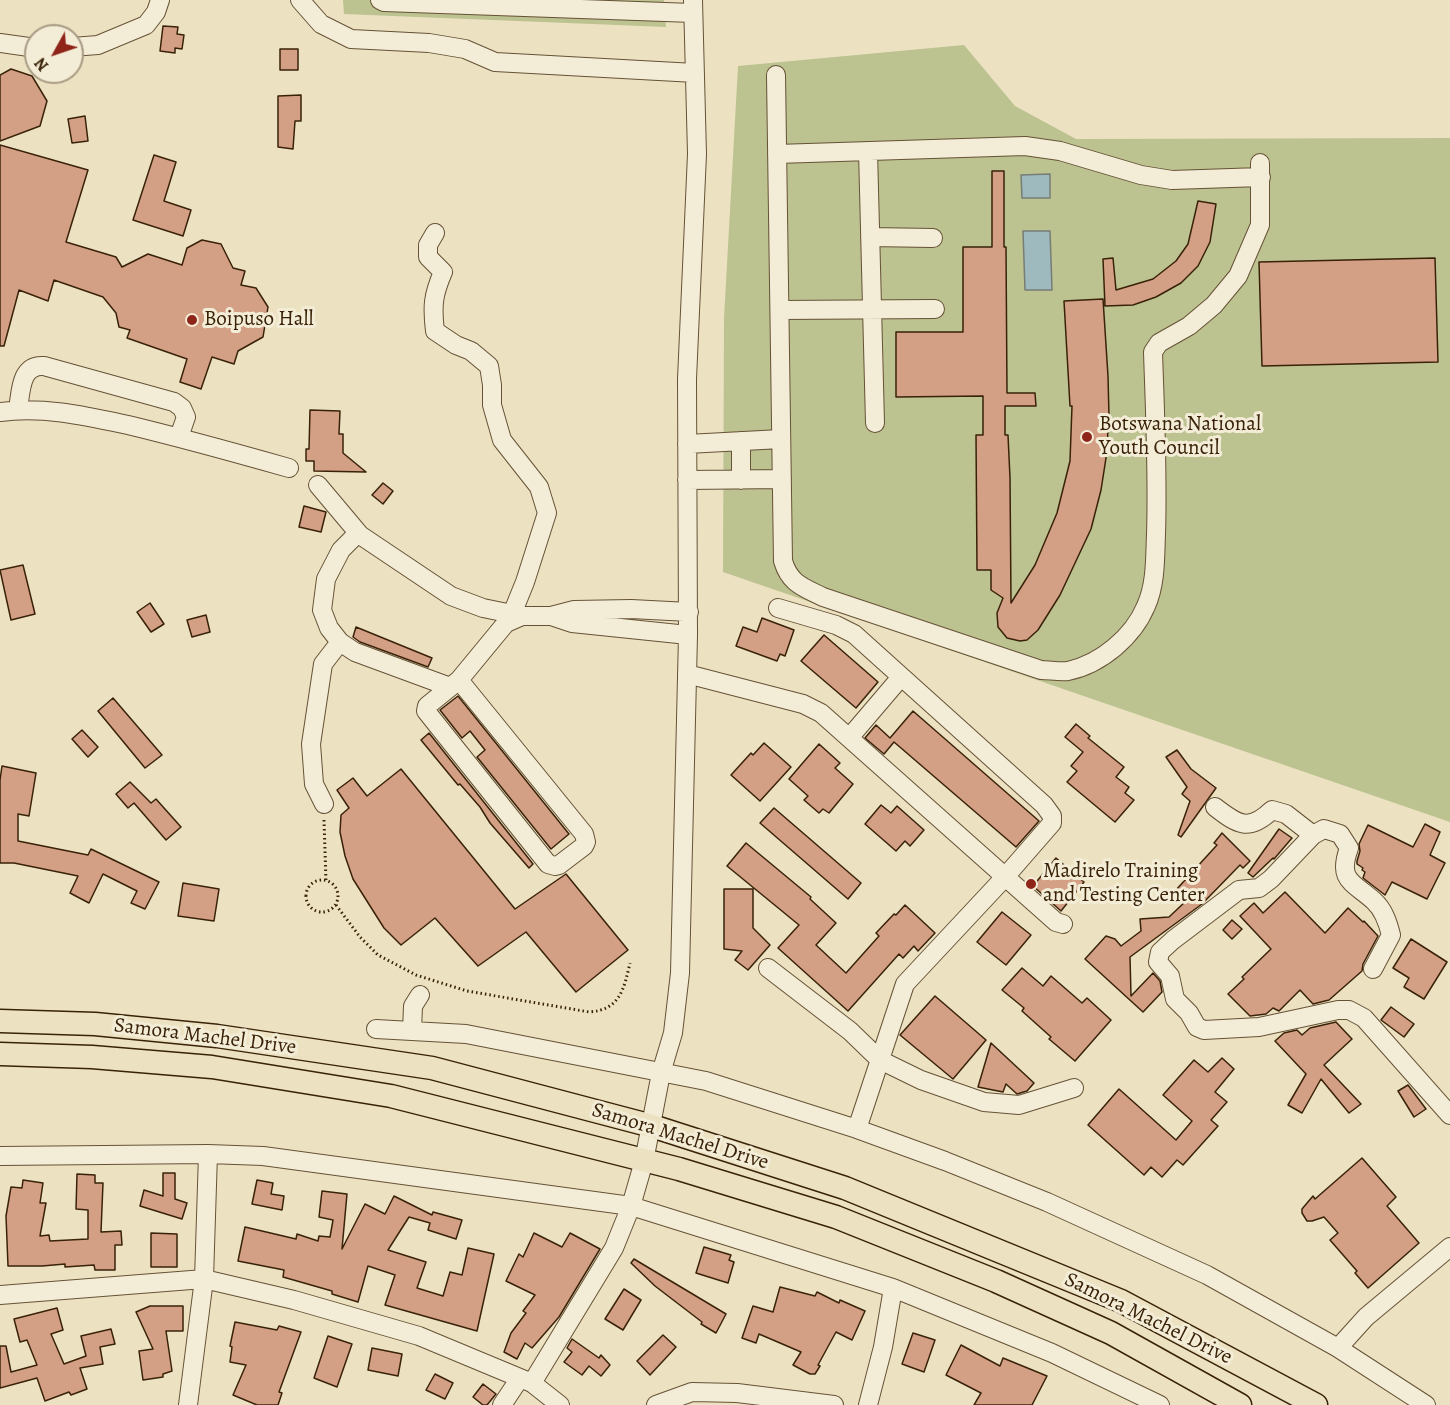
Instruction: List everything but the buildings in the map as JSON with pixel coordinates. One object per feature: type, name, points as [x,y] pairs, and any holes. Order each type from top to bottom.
[{"type":"main road","name":"Samora Machel Drive","points":[[0,1021],[95,1024],[217,1036],[432,1068],[652,1126],[845,1188],[1100,1292],[1316,1405]]},
{"type":"main road","name":"Samora Machel Drive","points":[[0,1054],[92,1057],[212,1067],[391,1096],[679,1169],[836,1217],[996,1281],[1111,1333],[1240,1405]]},
{"type":"street","points":[[84,46],[98,45],[146,25],[156,12],[160,0]]},
{"type":"street","points":[[300,0],[321,24],[351,39],[429,43],[465,49],[495,62],[695,73]]},
{"type":"street","points":[[380,0],[384,2],[693,6],[697,154],[687,379],[689,612],[680,973],[673,1033],[661,1073],[644,1161],[631,1206],[614,1248],[526,1380],[502,1405]]},
{"type":"street","points":[[0,43],[24,46]]},
{"type":"street","points":[[776,75],[777,154],[780,310],[783,561],[787,572],[796,583],[823,597],[1041,670],[1065,671],[1088,665],[1107,653],[1126,637],[1146,607],[1155,576],[1157,508],[1154,352],[1159,343],[1189,326],[1214,305],[1238,276],[1260,225],[1260,170],[1172,180],[1141,175],[1060,152],[1025,146],[777,154]]},
{"type":"street","points":[[868,151],[875,423]]},
{"type":"street","points":[[358,533],[341,550],[326,579],[322,610],[329,628],[340,642],[355,652],[455,684],[584,834],[586,838],[584,846],[559,865],[548,864],[428,715],[428,706],[455,684],[506,623],[517,615],[547,513],[539,487],[502,440],[492,405],[489,366],[471,351],[456,345],[435,331],[432,309],[434,292],[443,272],[428,257],[428,245],[435,233]]},
{"type":"street","points":[[870,237],[933,238]]},
{"type":"street","points":[[780,310],[935,309]]},
{"type":"street","points":[[179,437],[186,417],[182,408],[174,402],[44,366],[27,370],[9,410],[74,413],[179,437],[289,468]]},
{"type":"street","points":[[687,444],[781,439]]},
{"type":"street","points":[[741,441],[741,480]]},
{"type":"street","points":[[687,480],[782,479]]},
{"type":"street","points":[[318,485],[358,533],[376,548],[451,596],[483,608],[517,615],[551,616],[574,610],[631,609],[689,612]]},
{"type":"street","points":[[778,608],[836,625],[854,634],[1044,804],[1052,816],[1052,823],[1005,878],[905,984],[857,1129]]},
{"type":"street","points":[[551,616],[572,623],[688,635]]},
{"type":"street","points":[[324,804],[314,784],[311,744],[323,664],[340,642]]},
{"type":"street","points":[[687,674],[803,704],[821,713],[1005,878],[1056,922],[1063,924]]},
{"type":"street","points":[[849,738],[902,676]]},
{"type":"street","points":[[1215,807],[1233,820],[1248,825],[1261,821],[1272,810],[1286,814],[1313,835]]},
{"type":"street","points":[[1373,969],[1392,935],[1386,919],[1375,902],[1357,889],[1345,874],[1343,864],[1349,848],[1340,834],[1324,829],[1313,835],[1271,879],[1259,888],[1239,890],[1173,939],[1160,952],[1158,962],[1170,976],[1174,999],[1189,1013],[1197,1027],[1204,1030],[1259,1027],[1326,1012],[1349,1010],[1364,1018],[1450,1115]]},
{"type":"street","points":[[768,968],[850,1031],[880,1060],[921,1080],[984,1102],[1019,1105],[1074,1088]]},
{"type":"street","points":[[412,1031],[413,1006],[420,995]]},
{"type":"street","points":[[376,1029],[466,1034],[706,1081],[857,1129],[1047,1202],[1207,1275],[1338,1348],[1426,1405]]},
{"type":"street","points":[[0,1156],[208,1154],[263,1156],[631,1206],[893,1288],[1052,1353],[1160,1405]]},
{"type":"street","points":[[187,1404],[204,1279],[208,1154]]},
{"type":"street","points":[[1338,1348],[1366,1317],[1450,1247]]},
{"type":"street","points":[[0,1295],[204,1279],[294,1300],[419,1336],[526,1380],[560,1405]]},
{"type":"street","points":[[868,1405],[884,1347],[893,1288]]},
{"type":"street","points":[[656,1405],[692,1392],[737,1393],[834,1405]]},
{"type":"path","points":[[324,804],[326,881]]},
{"type":"path","points":[[326,881],[336,888],[338,893],[336,905],[320,912],[309,905],[307,899],[309,888],[314,883],[326,881]]},
{"type":"path","points":[[336,905],[360,937],[378,955],[416,975],[467,991],[589,1012],[600,1011],[612,1005],[620,996],[630,963]]},
{"type":"green space","points":[[343,0],[664,0],[666,27],[344,14]]},
{"type":"green space","name":"Botswana National Youth Council","points":[[964,45],[1015,106],[1076,139],[1450,138],[1450,822],[723,572],[724,318],[738,66]]},
{"type":"water","points":[[1050,174],[1050,198],[1022,198],[1021,175]]},
{"type":"water","points":[[1023,231],[1050,231],[1052,290],[1025,290]]},
{"type":"place","name":"Boipuso Hall","points":[[192,320]]},
{"type":"place","name":"Botswana National Youth Council","points":[[1087,437]]},
{"type":"place","name":"Madirelo Training and Testing Center","points":[[1031,884]]}]
